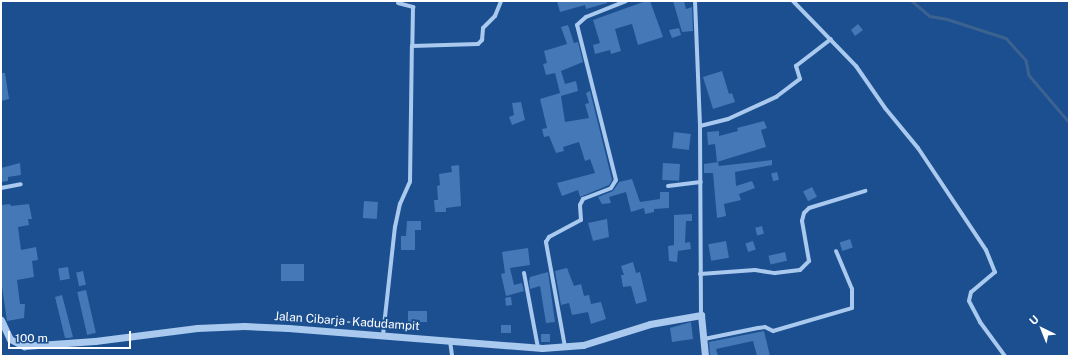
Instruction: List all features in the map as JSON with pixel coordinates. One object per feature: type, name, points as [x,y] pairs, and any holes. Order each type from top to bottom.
[{"type":"street","points":[[412,46],[478,44],[482,40],[483,28],[495,16],[501,1]]},
{"type":"street","points":[[613,1],[615,6]]},
{"type":"street","points":[[565,348],[546,242],[549,237],[580,220],[580,205],[583,200],[612,188],[616,180],[577,25],[586,17],[626,1]]},
{"type":"street","points":[[695,1],[700,126],[701,315],[705,356]]},
{"type":"street","points":[[793,1],[856,66],[885,108],[918,148],[986,250],[995,272],[970,292],[969,301],[980,322],[1005,356]]},
{"type":"street","points":[[383,335],[396,220],[410,182],[412,7],[398,3]]},
{"type":"street","points":[[700,126],[728,118],[776,97],[800,79],[796,66],[831,39]]},
{"type":"street","points":[[668,186],[700,182]]},
{"type":"street","points":[[1,188],[21,184]]},
{"type":"street","points":[[700,274],[755,270],[781,273],[800,270],[809,262],[802,221],[804,213],[809,208],[865,191]]},
{"type":"street","points":[[704,339],[765,327],[773,331],[852,308],[852,289],[836,251]]},
{"type":"street","points":[[524,273],[538,348]]},
{"type":"street","name":"Jalan Cibarja - Kadudampit","points":[[1,320],[10,339],[24,346],[205,328],[288,328],[538,348],[565,348],[583,345],[650,324],[701,315]]},
{"type":"street","points":[[450,341],[452,356]]},
{"type":"building","points":[[557,1],[607,1],[607,3],[586,9],[585,5],[560,12]]},
{"type":"building","points":[[646,1],[650,1],[663,37],[638,45],[632,24],[628,25],[615,29],[621,51],[611,54],[610,50],[595,54],[593,45],[600,43],[593,20]]},
{"type":"building","points":[[673,1],[684,1],[686,9],[692,7],[693,31],[682,32]]},
{"type":"building","points":[[858,24],[863,30],[855,36],[851,30]]},
{"type":"building","points":[[568,25],[574,43],[578,42],[583,62],[561,71],[565,84],[576,81],[578,91],[561,96],[565,122],[589,118],[585,104],[589,103],[586,93],[590,91],[612,180],[609,185],[580,197],[578,190],[562,196],[557,183],[595,173],[590,159],[585,161],[579,142],[563,147],[564,151],[556,153],[549,136],[544,137],[542,129],[547,128],[540,99],[560,93],[555,73],[546,75],[543,64],[547,63],[544,51],[567,44],[561,27]]},
{"type":"building","points":[[679,28],[681,35],[672,38],[669,30]]},
{"type":"building","points":[[722,71],[729,94],[732,93],[735,102],[713,109],[703,77]]},
{"type":"building","points":[[1,73],[5,73],[9,99],[1,101]]},
{"type":"building","points":[[521,102],[525,120],[512,125],[509,117],[514,115],[512,103]]},
{"type":"building","points":[[764,121],[767,128],[761,130],[766,147],[717,162],[715,144],[708,145],[707,132],[719,131],[719,136],[738,131],[737,128]]},
{"type":"building","points":[[674,132],[691,134],[689,150],[672,148]]},
{"type":"building","points":[[772,160],[772,165],[735,172],[736,186],[752,181],[755,188],[739,194],[741,200],[724,204],[726,216],[717,218],[713,173],[704,173],[704,164],[718,162],[719,166]]},
{"type":"building","points":[[20,163],[21,175],[8,177],[8,181],[1,182],[1,168]]},
{"type":"building","points":[[663,163],[680,164],[679,181],[662,180]]},
{"type":"building","points":[[459,165],[461,206],[446,208],[446,212],[435,212],[434,200],[438,200],[437,186],[440,185],[439,174],[452,172],[451,166]]},
{"type":"building","points":[[777,172],[779,180],[773,181],[771,173]]},
{"type":"building","points":[[632,179],[640,202],[660,199],[660,192],[669,192],[669,208],[654,209],[654,212],[645,214],[644,208],[631,212],[626,192],[609,197],[611,203],[602,204],[598,197],[613,191],[619,182]]},
{"type":"building","points":[[812,187],[817,197],[808,201],[803,192]]},
{"type":"building","points":[[364,201],[378,202],[377,219],[363,218]]},
{"type":"building","points":[[10,204],[11,206],[29,204],[32,219],[28,219],[29,225],[18,227],[21,250],[36,247],[38,260],[32,261],[34,277],[17,280],[20,304],[25,304],[24,318],[7,321],[1,280],[1,205]]},
{"type":"building","points":[[692,214],[692,221],[686,221],[685,243],[690,242],[691,249],[678,251],[677,262],[669,261],[668,246],[674,245],[674,215]]},
{"type":"building","points":[[607,219],[609,237],[593,241],[588,223]]},
{"type":"building","points":[[407,221],[421,221],[421,230],[415,230],[415,250],[401,250],[401,236],[406,236]]},
{"type":"building","points":[[762,226],[764,234],[757,235],[755,228]]},
{"type":"building","points":[[850,239],[853,248],[842,251],[840,242]]},
{"type":"building","points":[[726,241],[729,258],[711,261],[708,244]]},
{"type":"building","points":[[753,241],[756,250],[748,252],[745,243]]},
{"type":"building","points":[[528,248],[530,265],[510,268],[514,285],[522,283],[524,291],[506,296],[501,274],[505,273],[502,252]]},
{"type":"building","points":[[785,252],[787,261],[770,265],[768,256]]},
{"type":"building","points":[[633,262],[636,273],[640,272],[647,301],[636,304],[631,286],[623,287],[621,275],[624,275],[621,266]]},
{"type":"building","points":[[281,264],[304,264],[304,281],[281,281]]},
{"type":"building","points":[[68,267],[70,279],[60,280],[58,269]]},
{"type":"building","points":[[567,268],[574,286],[581,284],[584,296],[589,295],[591,304],[601,302],[606,319],[591,324],[588,312],[572,315],[569,303],[561,305],[555,271]]},
{"type":"building","points":[[83,271],[86,285],[79,286],[76,272]]},
{"type":"building","points":[[548,272],[555,322],[546,323],[540,286],[530,289],[529,281],[530,277]]},
{"type":"building","points":[[86,290],[96,333],[87,335],[77,292]]},
{"type":"building","points":[[62,295],[73,337],[69,338],[65,338],[55,297]]},
{"type":"building","points":[[511,297],[512,305],[506,306],[505,298]]},
{"type":"building","points":[[408,311],[427,311],[427,322],[408,322]]},
{"type":"building","points":[[691,322],[693,339],[672,342],[670,328]]},
{"type":"building","points":[[501,325],[511,325],[511,333],[501,333]]},
{"type":"building","points":[[764,331],[770,356],[757,356],[753,341],[716,349],[718,356],[710,356],[709,342]]},
{"type":"building","points":[[541,334],[550,334],[550,342],[541,342]]},
{"type":"waterway","points":[[912,1],[930,16],[947,19],[1006,38],[1026,60],[1029,75],[1069,122]]}]
